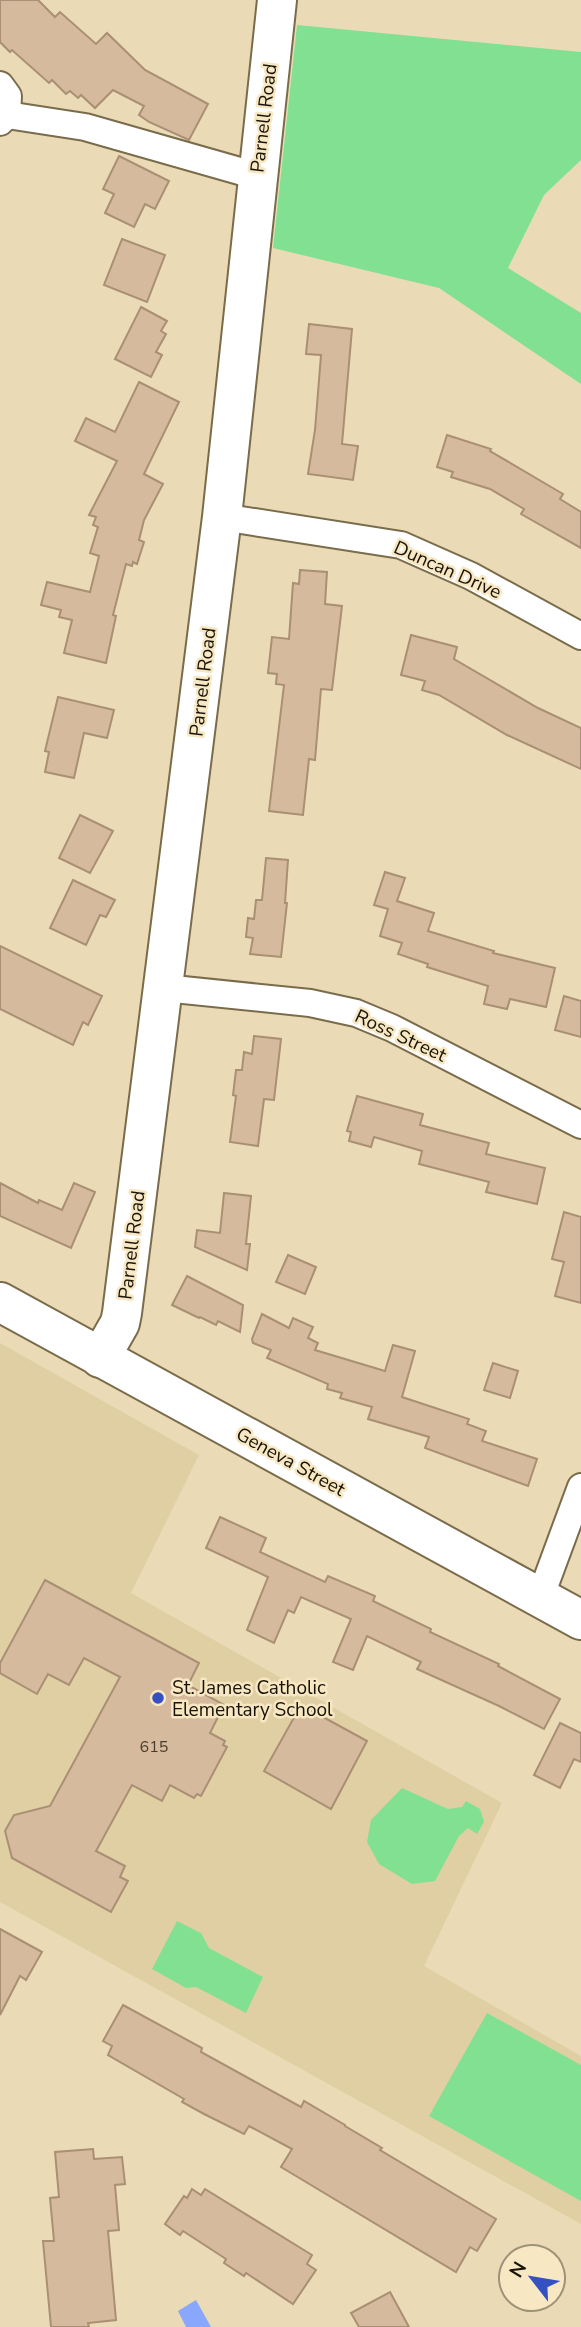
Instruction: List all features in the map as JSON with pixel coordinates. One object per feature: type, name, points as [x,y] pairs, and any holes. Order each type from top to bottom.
[{"type":"street","name":"Parnell Road","points":[[100,1358],[120,1323],[122,1313],[222,517],[277,0]]},
{"type":"street","points":[[0,85],[8,96],[4,119],[85,127],[257,176]]},
{"type":"street","name":"Duncan Drive","points":[[222,517],[401,545],[471,576],[581,636]]},
{"type":"street","name":"Ross Street","points":[[164,988],[310,1003],[356,1013],[392,1028],[581,1125]]},
{"type":"street","name":"Geneva Street","points":[[0,1302],[581,1620]]},
{"type":"street","points":[[540,1598],[581,1487]]},
{"type":"shaded area","name":"St. James Catholic Elementary School","points":[[0,1343],[199,1455],[131,1593],[502,1803],[424,1966],[581,2056],[581,2224],[0,1902]]},
{"type":"green space","points":[[297,25],[581,52],[581,160],[544,195],[508,268],[581,313],[581,384],[439,288],[273,248]]},
{"type":"green space","points":[[402,1788],[448,1809],[462,1807],[466,1801],[480,1809],[484,1822],[477,1834],[468,1828],[459,1836],[435,1881],[412,1884],[379,1864],[367,1842],[371,1820]]},
{"type":"green space","points":[[177,1921],[201,1933],[209,1948],[263,1977],[246,2013],[196,1987],[186,1988],[152,1969]]},
{"type":"green space","points":[[487,2013],[581,2065],[581,2201],[429,2116]]},
{"type":"water","points":[[196,2300],[211,2327],[186,2327],[178,2311]]},
{"type":"building","points":[[0,0],[38,0],[55,17],[60,12],[96,44],[107,33],[145,70],[208,104],[189,140],[149,122],[139,115],[144,106],[113,90],[95,108],[81,95],[78,98],[70,91],[66,94],[52,80],[49,83],[0,42]]},
{"type":"building","points":[[119,156],[169,181],[155,209],[145,204],[134,227],[105,213],[114,194],[103,189]]},
{"type":"building","points":[[122,239],[165,255],[147,302],[104,285]]},
{"type":"building","points":[[141,307],[167,321],[161,331],[166,334],[156,352],[162,355],[151,377],[115,359]]},
{"type":"building","points":[[309,324],[352,329],[342,444],[358,446],[353,480],[308,474],[315,430],[321,355],[306,354]]},
{"type":"building","points":[[139,382],[179,402],[144,474],[163,484],[144,520],[139,540],[144,542],[137,564],[126,564],[113,615],[116,616],[106,663],[64,653],[72,620],[59,617],[61,610],[41,605],[47,582],[90,592],[99,556],[90,553],[98,527],[93,525],[96,517],[89,515],[117,461],[75,441],[86,418],[115,432]]},
{"type":"building","points":[[447,435],[491,449],[490,451],[563,494],[560,499],[581,512],[581,548],[521,514],[524,509],[490,489],[451,477],[453,472],[437,467]]},
{"type":"building","points":[[300,570],[327,572],[325,604],[342,606],[332,690],[321,689],[315,760],[309,759],[303,815],[269,811],[284,685],[276,684],[277,674],[268,673],[272,637],[289,639],[293,583],[299,584]]},
{"type":"building","points":[[411,635],[457,647],[454,659],[538,708],[581,728],[581,769],[507,735],[439,695],[422,690],[425,681],[401,675]]},
{"type":"building","points":[[58,697],[114,710],[107,738],[84,733],[74,778],[45,772],[49,752],[45,751]]},
{"type":"building","points":[[80,815],[113,831],[90,873],[59,858]]},
{"type":"building","points":[[266,858],[288,860],[281,957],[250,954],[253,938],[246,937],[248,918],[254,919],[256,900],[262,900]]},
{"type":"building","points":[[385,872],[405,878],[397,901],[434,913],[428,931],[494,951],[493,953],[555,968],[546,1007],[510,999],[507,1009],[484,1004],[488,986],[427,967],[428,964],[398,954],[402,943],[380,936],[388,909],[374,905]]},
{"type":"building","points":[[73,880],[115,900],[106,917],[100,915],[86,945],[50,928]]},
{"type":"building","points":[[0,946],[102,996],[88,1025],[83,1022],[73,1045],[0,1009]]},
{"type":"building","points":[[564,996],[581,1001],[581,1037],[555,1030]]},
{"type":"building","points":[[254,1036],[281,1039],[274,1100],[264,1099],[258,1146],[230,1142],[236,1096],[233,1095],[236,1070],[242,1070],[244,1052],[252,1054]]},
{"type":"building","points":[[357,1096],[423,1114],[420,1125],[489,1143],[486,1154],[545,1168],[537,1204],[486,1192],[489,1182],[419,1164],[422,1151],[374,1137],[371,1147],[349,1141],[351,1132],[347,1131]]},
{"type":"building","points":[[0,1183],[38,1203],[39,1200],[62,1210],[74,1183],[95,1192],[71,1248],[0,1216]]},
{"type":"building","points":[[224,1193],[251,1196],[246,1244],[250,1244],[247,1270],[195,1247],[197,1230],[220,1233]]},
{"type":"building","points":[[564,1212],[581,1217],[581,1303],[555,1296],[564,1262],[552,1259]]},
{"type":"building","points":[[288,1255],[316,1267],[305,1294],[276,1282]]},
{"type":"building","points":[[187,1276],[243,1305],[240,1332],[218,1321],[216,1325],[172,1305]]},
{"type":"building","points":[[262,1314],[289,1328],[293,1318],[313,1327],[308,1338],[318,1343],[315,1350],[385,1371],[393,1345],[415,1351],[402,1397],[469,1419],[467,1424],[486,1431],[482,1441],[537,1459],[528,1486],[425,1448],[429,1437],[368,1419],[372,1407],[340,1398],[342,1393],[327,1389],[328,1384],[267,1358],[271,1350],[253,1343],[252,1339]]},
{"type":"building","points":[[493,1363],[518,1371],[510,1398],[484,1390]]},
{"type":"building","points":[[220,1517],[266,1538],[260,1552],[325,1582],[328,1576],[375,1596],[373,1601],[431,1629],[430,1632],[499,1664],[498,1666],[560,1699],[544,1729],[417,1669],[421,1662],[367,1636],[353,1670],[333,1662],[351,1619],[301,1597],[294,1613],[288,1610],[274,1643],[247,1630],[268,1577],[206,1548]]},
{"type":"building","points":[[45,1580],[199,1663],[188,1685],[224,1705],[210,1733],[225,1741],[223,1745],[227,1747],[201,1796],[197,1794],[194,1798],[170,1785],[162,1801],[132,1785],[96,1851],[125,1866],[120,1877],[128,1881],[111,1912],[12,1858],[5,1831],[14,1815],[50,1806],[120,1677],[84,1658],[69,1685],[48,1674],[37,1694],[0,1673],[0,1663]]},
{"type":"building","points":[[301,1705],[367,1741],[331,1809],[264,1771]]},
{"type":"building","points":[[560,1723],[581,1733],[581,1762],[574,1759],[560,1788],[534,1775]]},
{"type":"building","points":[[0,1929],[42,1952],[26,1980],[20,1976],[0,2015]]},
{"type":"building","points":[[123,2005],[301,2107],[304,2101],[496,2219],[477,2251],[470,2247],[456,2272],[281,2167],[292,2149],[249,2126],[244,2134],[204,2114],[182,2102],[184,2099],[108,2055],[112,2046],[103,2041]]},
{"type":"building","points":[[93,2149],[94,2159],[122,2157],[125,2184],[115,2185],[119,2230],[108,2231],[116,2320],[88,2323],[89,2327],[51,2327],[43,2241],[54,2241],[50,2198],[59,2197],[55,2152]]},
{"type":"building","points":[[192,2189],[201,2195],[205,2189],[312,2255],[307,2264],[316,2270],[293,2304],[246,2273],[244,2276],[224,2263],[226,2259],[183,2231],[180,2235],[165,2224]]},
{"type":"building","points":[[390,2292],[409,2327],[359,2327],[351,2313]]},
{"type":"place","name":"St. James Catholic Elementary School","points":[[158,1698]]}]
